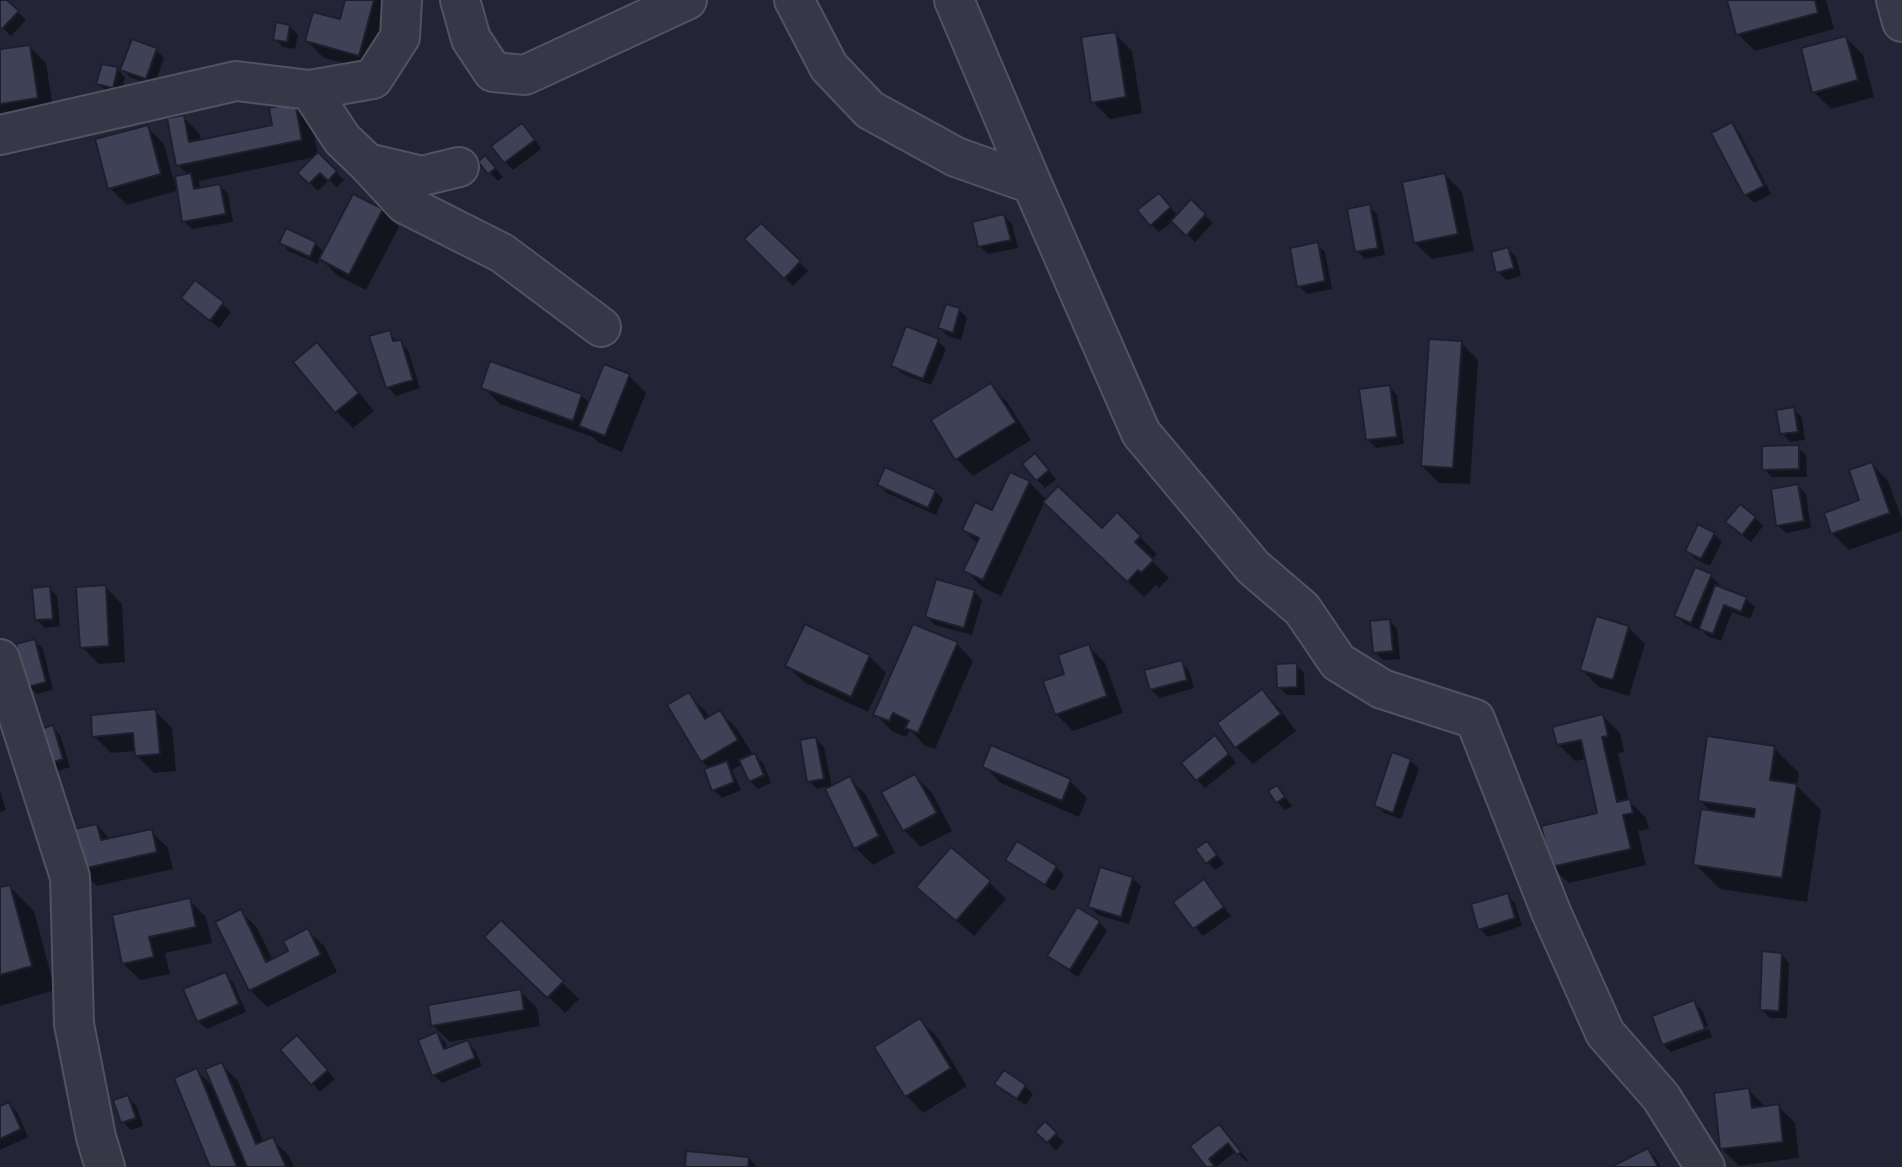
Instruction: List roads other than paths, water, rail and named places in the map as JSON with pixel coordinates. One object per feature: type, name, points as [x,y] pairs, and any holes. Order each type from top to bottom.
[{"type":"street","points":[[0,135],[236,81],[310,90],[373,79],[400,37],[402,0]]},
{"type":"street","points":[[460,0],[471,39],[494,72],[525,75],[687,0]]},
{"type":"street","points":[[794,0],[829,67],[870,110],[956,158],[1032,184]]},
{"type":"street","points":[[954,0],[1141,433],[1253,567],[1302,609],[1338,662],[1382,689],[1475,719],[1551,912],[1605,1033],[1661,1097],[1705,1167]]},
{"type":"street","points":[[1896,0],[1902,22]]},
{"type":"street","points":[[310,90],[342,139],[405,205],[502,253],[601,327]]},
{"type":"street","points":[[367,163],[422,176],[460,167]]},
{"type":"street","points":[[0,659],[70,877],[74,1024],[96,1138],[105,1167]]}]
